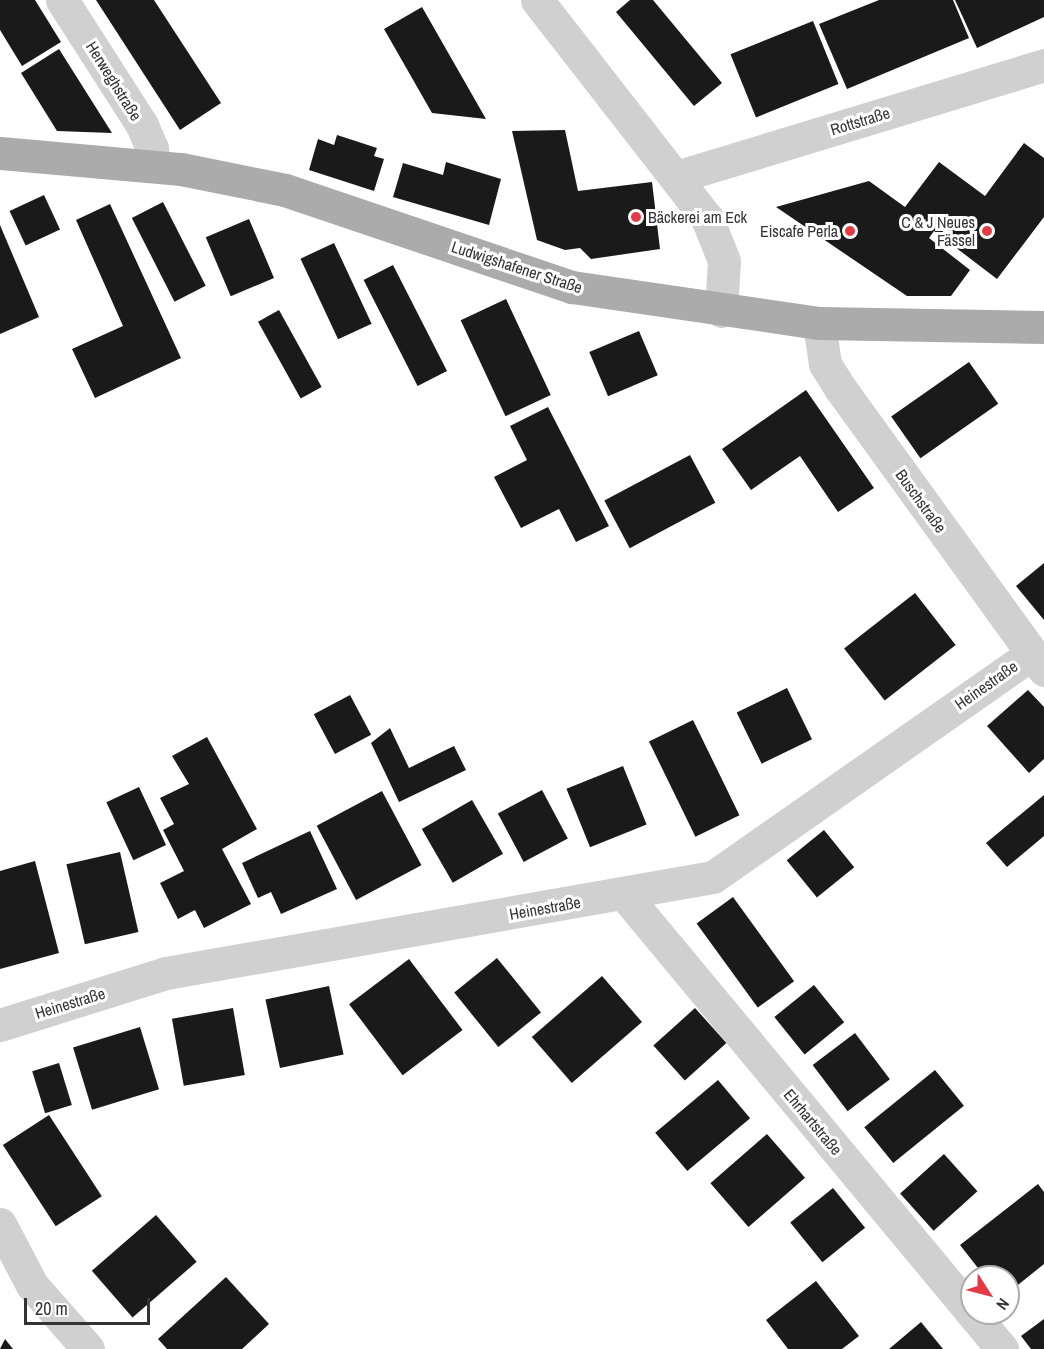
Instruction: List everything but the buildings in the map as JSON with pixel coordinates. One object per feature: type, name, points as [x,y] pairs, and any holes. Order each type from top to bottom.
[{"type":"main road","name":"Ludwigshafener Straße","points":[[0,153],[153,166],[285,190],[572,287],[721,311],[819,323],[1044,327]]},
{"type":"street","name":"Herweghstraße","points":[[62,0],[142,124],[152,148],[153,166]]},
{"type":"street","points":[[553,6],[707,218],[724,261],[721,311]]},
{"type":"street","name":"Rottstraße","points":[[676,177],[1044,65]]},
{"type":"street","name":"Buschstraße","points":[[819,323],[825,364],[840,388],[1038,662]]},
{"type":"street","name":"Heinestraße","points":[[0,1025],[166,973],[713,877],[1038,662]]},
{"type":"street","name":"Ehrhartstraße","points":[[624,894],[1002,1349]]},
{"type":"street","points":[[0,1224],[32,1285],[88,1349]]},
{"type":"place","name":"Bäckerei am Eck","points":[[636,217]]},
{"type":"place","name":"Eiscafe Perla","points":[[850,231]]},
{"type":"place","name":"C & J Neues Fässel","points":[[987,231]]}]
